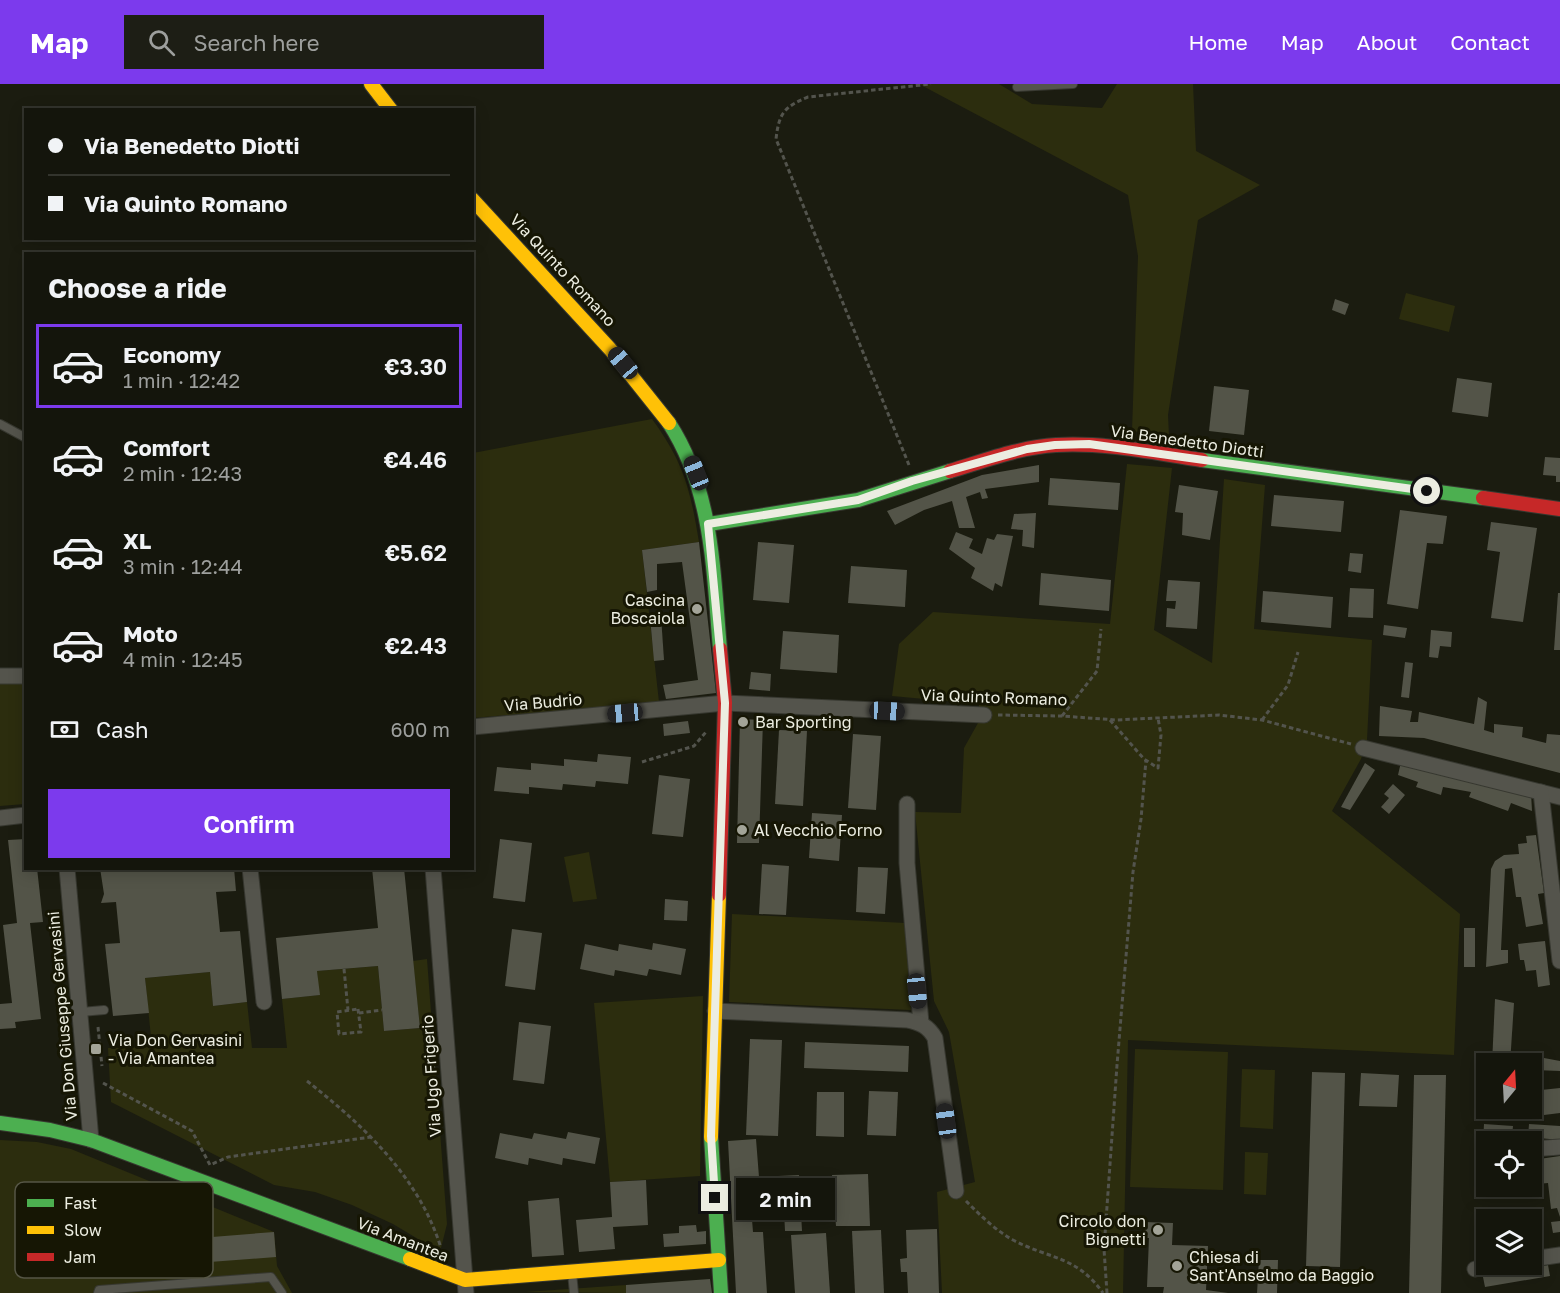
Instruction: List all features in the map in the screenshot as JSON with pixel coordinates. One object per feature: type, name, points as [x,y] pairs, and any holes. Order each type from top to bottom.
[{"type":"street","points":[[371,84],[389,108]]},
{"type":"street","name":"Via Quinto Romano","points":[[474,201],[610,348],[674,427],[696,473],[708,524],[725,703],[711,1136],[721,1293]]},
{"type":"street","name":"Via Benedetto Diotti","points":[[708,524],[858,500],[912,481],[1027,449],[1089,444],[1560,509]]},
{"type":"street","points":[[0,676],[24,676]]},
{"type":"street","name":"Via Quinto Romano","points":[[725,703],[984,715]]},
{"type":"street","name":"Via Budrio","points":[[474,727],[725,703]]},
{"type":"street","points":[[1364,748],[1560,797]]},
{"type":"street","points":[[1541,792],[1560,961]]},
{"type":"street","points":[[908,804],[907,863],[921,1023]]},
{"type":"street","points":[[0,818],[24,815]]},
{"type":"street","name":"Via Don Giuseppe Gervasini","points":[[0,1123],[50,1130],[91,1140],[67,870]]},
{"type":"street","points":[[250,870],[264,1002]]},
{"type":"street","name":"Via Ugo Frigerio","points":[[433,870],[466,1287]]},
{"type":"street","points":[[715,1011],[921,1023],[929,1028],[935,1038],[956,1191]]},
{"type":"street","name":"Via Amantea","points":[[91,1140],[198,1182]]},
{"type":"street","points":[[1542,1148],[1560,1147]]},
{"type":"street","name":"Via Amantea","points":[[213,1188],[466,1287],[572,1272],[719,1260]]},
{"type":"street","points":[[1542,1258],[1560,1255]]},
{"type":"lane","points":[[1017,87],[1073,84]]},
{"type":"lane","points":[[0,424],[24,437]]},
{"type":"lane","points":[[81,1011],[104,1010]]},
{"type":"lane","points":[[572,1272],[573,1293]]},
{"type":"lane","points":[[98,1293],[99,1290],[271,1277],[282,1293]]},
{"type":"path","points":[[912,481],[909,464],[776,138],[778,120],[789,105],[808,97],[931,84]]},
{"type":"path","points":[[1062,716],[1097,670],[1101,629]]},
{"type":"path","points":[[1262,720],[1288,685],[1298,652]]},
{"type":"path","name":"Via Quinto Romano","points":[[984,715],[1062,716],[1110,720],[1219,716],[1262,720],[1364,748]]},
{"type":"path","points":[[1110,720],[1146,760],[1158,768],[1161,735],[1158,718]]},
{"type":"path","points":[[642,762],[694,746],[708,730]]},
{"type":"path","points":[[1105,1293],[1104,1249],[1115,1087],[1132,872],[1141,819],[1146,760]]},
{"type":"path","points":[[344,969],[348,1010]]},
{"type":"path","points":[[358,1009],[361,1032],[339,1034],[336,1012],[348,1010],[358,1009]]},
{"type":"path","points":[[358,1013],[382,1010]]},
{"type":"path","points":[[98,1027],[102,1066]]},
{"type":"path","points":[[307,1081],[347,1112],[371,1137],[419,1197],[434,1223],[441,1248]]},
{"type":"path","points":[[103,1083],[192,1131],[210,1165],[228,1157],[371,1137]]},
{"type":"path","points":[[956,1191],[991,1225],[1013,1240],[1072,1263],[1092,1278],[1105,1293]]},
{"type":"shaded area","points":[[919,84],[999,84],[1032,104],[1102,108],[1117,84],[1193,84],[1196,151],[1260,185],[1198,220],[1168,415],[1169,436],[1132,431],[1138,256],[1128,195]]},
{"type":"shaded area","points":[[1406,293],[1455,306],[1449,332],[1399,319]]},
{"type":"shaded area","points":[[652,419],[679,463],[689,491],[699,542],[642,550],[659,702],[474,718],[474,453]]},
{"type":"shaded area","points":[[1127,464],[1172,468],[1154,630],[1212,663],[1224,479],[1265,485],[1254,629],[1372,640],[1367,740],[1361,759],[1332,811],[1460,914],[1454,1055],[1128,1040],[1123,1293],[942,1293],[937,1192],[975,1182],[949,1032],[934,1001],[915,812],[961,813],[964,748],[978,723],[979,704],[892,696],[899,644],[933,612],[1110,624]]},
{"type":"shaded area","points":[[0,684],[24,684],[24,804],[0,806]]},
{"type":"shaded area","points":[[589,852],[597,899],[573,902],[564,857]]},
{"type":"shaded area","points":[[732,914],[905,923],[911,1010],[729,1002]]},
{"type":"shaded area","points":[[427,959],[447,1224],[441,1248],[428,1245],[393,1224],[352,1205],[315,1192],[274,1185],[111,1102],[108,1048],[152,1047],[145,978],[210,972],[213,1006],[247,1002],[252,1048],[287,1048],[282,999],[319,995],[317,971],[378,966],[384,1031],[420,1028],[413,961]]},
{"type":"shaded area","points":[[703,996],[700,1176],[610,1182],[594,1003]]},
{"type":"shaded area","points":[[1135,1049],[1228,1052],[1223,1190],[1130,1187]]},
{"type":"shaded area","points":[[1242,1069],[1275,1070],[1273,1129],[1240,1127]]},
{"type":"shaded area","points":[[0,1140],[37,1142],[71,1149],[152,1182],[15,1182],[15,1278],[213,1278],[213,1207],[274,1232],[277,1266],[292,1293],[0,1293]]},
{"type":"shaded area","points":[[1245,1152],[1268,1153],[1266,1195],[1244,1194]]},
{"type":"shaded area","points":[[626,1285],[626,1293],[525,1292]]},
{"type":"building","points":[[1335,299],[1349,304],[1345,315],[1332,310]]},
{"type":"building","points":[[1457,378],[1492,383],[1488,417],[1452,412]]},
{"type":"building","points":[[1214,386],[1249,390],[1244,435],[1209,431]]},
{"type":"building","points":[[1545,457],[1560,458],[1560,482],[1556,482],[1556,476],[1543,475]]},
{"type":"building","points":[[1039,465],[1039,482],[985,489],[988,498],[982,499],[980,492],[966,497],[975,528],[959,528],[952,501],[924,510],[895,525],[887,511],[982,475]]},
{"type":"building","points":[[1050,478],[1120,483],[1118,510],[1048,505]]},
{"type":"building","points":[[1179,485],[1218,491],[1210,540],[1182,535],[1183,513],[1175,512]]},
{"type":"building","points":[[1274,495],[1344,501],[1341,532],[1271,526]]},
{"type":"building","points":[[1400,510],[1447,516],[1443,544],[1427,543],[1418,609],[1387,604]]},
{"type":"building","points":[[1036,513],[1034,548],[1022,546],[1023,530],[1011,529],[1014,514]]},
{"type":"building","points":[[1491,522],[1537,528],[1523,622],[1491,618],[1500,552],[1487,550]]},
{"type":"building","points":[[956,532],[973,539],[969,548],[982,554],[987,538],[994,540],[997,534],[1013,536],[1002,587],[995,583],[993,591],[971,578],[975,568],[949,549]]},
{"type":"building","points":[[699,542],[716,693],[666,699],[663,685],[698,680],[682,562],[657,564],[657,590],[647,592],[642,550]]},
{"type":"building","points":[[758,542],[794,545],[789,603],[753,600]]},
{"type":"building","points":[[1350,553],[1363,554],[1361,573],[1348,571]]},
{"type":"building","points":[[851,566],[907,570],[905,607],[848,603]]},
{"type":"building","points":[[1041,573],[1111,580],[1109,611],[1039,605]]},
{"type":"building","points":[[1168,580],[1200,582],[1197,629],[1166,627],[1167,608],[1175,609],[1176,601],[1166,601]]},
{"type":"building","points":[[1350,588],[1374,589],[1373,618],[1348,617]]},
{"type":"building","points":[[1263,591],[1333,597],[1331,628],[1261,622]]},
{"type":"building","points":[[1558,593],[1560,593],[1560,650],[1554,650]]},
{"type":"building","points":[[661,616],[664,660],[654,661],[650,617]]},
{"type":"building","points":[[1384,625],[1407,628],[1405,638],[1383,635]]},
{"type":"building","points":[[1431,630],[1452,632],[1451,647],[1440,646],[1438,658],[1429,657]]},
{"type":"building","points":[[783,631],[839,635],[837,673],[780,669]]},
{"type":"building","points":[[1405,662],[1413,663],[1409,698],[1401,697]]},
{"type":"building","points":[[751,672],[771,674],[770,691],[749,689]]},
{"type":"building","points":[[1478,697],[1487,702],[1484,730],[1494,733],[1494,724],[1523,727],[1522,737],[1546,743],[1547,734],[1560,735],[1560,773],[1424,738],[1379,736],[1380,706],[1412,711],[1410,722],[1418,722],[1419,712],[1474,724]]},
{"type":"building","points":[[740,719],[763,720],[759,843],[737,843]]},
{"type":"building","points":[[688,721],[690,733],[664,736],[663,724]]},
{"type":"building","points":[[779,730],[807,731],[803,806],[775,804]]},
{"type":"building","points":[[853,734],[881,736],[876,810],[848,808]]},
{"type":"building","points":[[598,754],[631,757],[628,784],[596,781],[595,787],[563,784],[562,790],[529,787],[529,794],[494,791],[497,767],[531,770],[531,763],[564,766],[564,759],[597,762]]},
{"type":"building","points":[[1401,762],[1531,793],[1532,811],[1511,803],[1508,811],[1469,797],[1471,792],[1443,787],[1441,795],[1416,787],[1418,782],[1398,775]]},
{"type":"building","points":[[1365,763],[1375,770],[1350,810],[1341,807]]},
{"type":"building","points":[[659,775],[690,779],[683,837],[652,834]]},
{"type":"building","points":[[1393,784],[1405,795],[1389,814],[1381,807],[1389,798],[1384,794]]},
{"type":"building","points":[[812,813],[842,815],[839,861],[809,858]]},
{"type":"building","points":[[1536,835],[1544,893],[1538,894],[1543,924],[1526,927],[1521,897],[1516,897],[1512,868],[1505,869],[1501,950],[1508,950],[1508,963],[1486,967],[1491,869],[1495,861],[1504,855],[1519,854],[1518,844],[1527,843],[1526,836]]},
{"type":"building","points":[[24,839],[24,870],[37,870],[43,922],[30,923],[41,1019],[15,1022],[16,1028],[0,1029],[0,1004],[12,1003],[3,925],[17,923],[8,840]]},
{"type":"building","points":[[500,839],[532,843],[525,902],[493,898]]},
{"type":"building","points":[[762,864],[789,866],[786,915],[759,914]]},
{"type":"building","points":[[858,867],[888,868],[885,914],[856,912]]},
{"type":"building","points":[[100,870],[234,870],[236,891],[216,892],[220,932],[240,931],[247,1002],[213,1006],[210,972],[145,978],[149,1013],[113,1016],[105,944],[120,943],[116,902],[101,903],[104,894]]},
{"type":"building","points":[[372,870],[404,870],[420,1028],[384,1031],[378,966],[317,971],[320,995],[282,999],[276,938],[378,928]]},
{"type":"building","points":[[665,899],[688,901],[687,921],[664,920]]},
{"type":"building","points":[[1464,928],[1475,928],[1475,967],[1464,967]]},
{"type":"building","points":[[512,929],[542,933],[535,990],[505,986]]},
{"type":"building","points":[[1545,941],[1550,985],[1538,987],[1536,970],[1526,971],[1524,960],[1520,960],[1518,944]]},
{"type":"building","points":[[653,943],[686,949],[681,975],[649,969],[647,976],[615,970],[614,976],[580,969],[585,944],[618,951],[619,944],[652,950]]},
{"type":"building","points":[[1495,999],[1514,1003],[1511,1053],[1493,1053]]},
{"type":"building","points":[[519,1022],[551,1026],[544,1084],[513,1080]]},
{"type":"building","points":[[750,1039],[782,1040],[778,1136],[746,1135]]},
{"type":"building","points":[[805,1042],[909,1046],[908,1072],[804,1068]]},
{"type":"building","points":[[1542,1058],[1560,1061],[1560,1071],[1542,1070]]},
{"type":"building","points":[[435,1066],[436,1074],[425,1075],[425,1067]]},
{"type":"building","points":[[1312,1072],[1345,1073],[1340,1267],[1306,1266]]},
{"type":"building","points":[[1361,1073],[1399,1075],[1397,1107],[1359,1106]]},
{"type":"building","points":[[1414,1075],[1446,1075],[1441,1293],[1409,1293]]},
{"type":"building","points":[[1560,1088],[1560,1113],[1544,1115],[1542,1090]]},
{"type":"building","points":[[869,1091],[898,1092],[896,1136],[867,1135]]},
{"type":"building","points":[[817,1092],[844,1092],[844,1137],[816,1136]]},
{"type":"building","points":[[1484,1124],[1513,1126],[1512,1131],[1484,1131]]},
{"type":"building","points":[[1529,1124],[1560,1126],[1560,1140],[1542,1138],[1542,1131],[1528,1131]]},
{"type":"building","points":[[568,1132],[600,1138],[595,1164],[563,1158],[562,1165],[529,1158],[528,1165],[495,1158],[500,1133],[532,1139],[534,1133],[566,1139]]},
{"type":"building","points":[[756,1139],[759,1177],[799,1175],[802,1231],[785,1231],[783,1192],[750,1194],[753,1232],[763,1232],[767,1293],[736,1293],[728,1141]]},
{"type":"building","points":[[1560,1156],[1560,1217],[1557,1208],[1551,1209],[1548,1183],[1542,1184],[1542,1159]]},
{"type":"building","points":[[868,1174],[870,1226],[836,1226],[832,1175]]},
{"type":"building","points":[[646,1180],[648,1225],[613,1227],[615,1249],[579,1252],[576,1220],[612,1217],[610,1182]]},
{"type":"building","points":[[559,1198],[564,1255],[532,1257],[528,1201]]},
{"type":"building","points":[[1560,1221],[1560,1232],[1553,1233],[1551,1222]]},
{"type":"building","name":"Chiesa di Sant'Anselmo da Baggio","points":[[1144,1222],[1173,1223],[1172,1245],[1208,1246],[1206,1290],[1228,1293],[1163,1293],[1164,1287],[1147,1287],[1149,1238],[1143,1238]]},
{"type":"building","points":[[696,1225],[697,1232],[706,1231],[706,1244],[664,1247],[663,1234],[679,1233],[679,1226]]},
{"type":"building","points":[[937,1229],[939,1293],[908,1293],[907,1272],[901,1272],[900,1259],[907,1258],[906,1230]]},
{"type":"building","points":[[881,1230],[884,1293],[855,1293],[852,1231]]},
{"type":"building","points":[[274,1232],[276,1257],[213,1262],[213,1237]]},
{"type":"building","points":[[826,1233],[830,1293],[795,1293],[791,1235]]},
{"type":"building","points":[[1259,1260],[1278,1260],[1277,1293],[1257,1293]]},
{"type":"building","points":[[1548,1265],[1550,1276],[1485,1287],[1483,1277],[1542,1275],[1542,1266]]},
{"type":"building","points":[[710,1279],[712,1293],[626,1293],[626,1285]]},
{"type":"traffic: fast","points":[[669,423],[684,449],[703,504],[712,561],[720,649]]},
{"type":"traffic: fast","points":[[1202,460],[1483,498]]},
{"type":"traffic: fast","points":[[709,524],[858,500],[950,471]]},
{"type":"traffic: fast","points":[[0,1123],[50,1130],[91,1140],[204,1182]]},
{"type":"traffic: fast","points":[[711,1137],[721,1293]]},
{"type":"traffic: fast","points":[[213,1186],[410,1259]]},
{"type":"traffic: slow","points":[[371,84],[389,108]]},
{"type":"traffic: slow","points":[[474,201],[610,349],[669,423]]},
{"type":"traffic: slow","points":[[711,1137],[719,895]]},
{"type":"traffic: slow","points":[[410,1259],[465,1280],[719,1260]]},
{"type":"traffic: jam","points":[[950,471],[1016,451],[1074,444],[1148,451],[1202,460]]},
{"type":"traffic: jam","points":[[1483,498],[1560,509]]},
{"type":"traffic: jam","points":[[719,895],[725,703],[720,649]]},
{"type":"place","name":"Cascina Boscaiola","points":[[697,609]]},
{"type":"place","name":"Bar Sporting","points":[[743,722]]},
{"type":"place","name":"Al Vecchio Forno","points":[[742,830]]},
{"type":"place","name":"Via Don Gervasini - Via Amantea","points":[[96,1049]]},
{"type":"place","name":"Circolo don Bignetti","points":[[1158,1230]]},
{"type":"place","name":"Chiesa di Sant'Anselmo da Baggio","points":[[1177,1266]]},
{"type":"route","points":[[715,1198],[711,1136],[725,703],[708,524],[858,500],[912,481],[993,458],[1027,449],[1055,445],[1089,444],[1427,491]]}]
